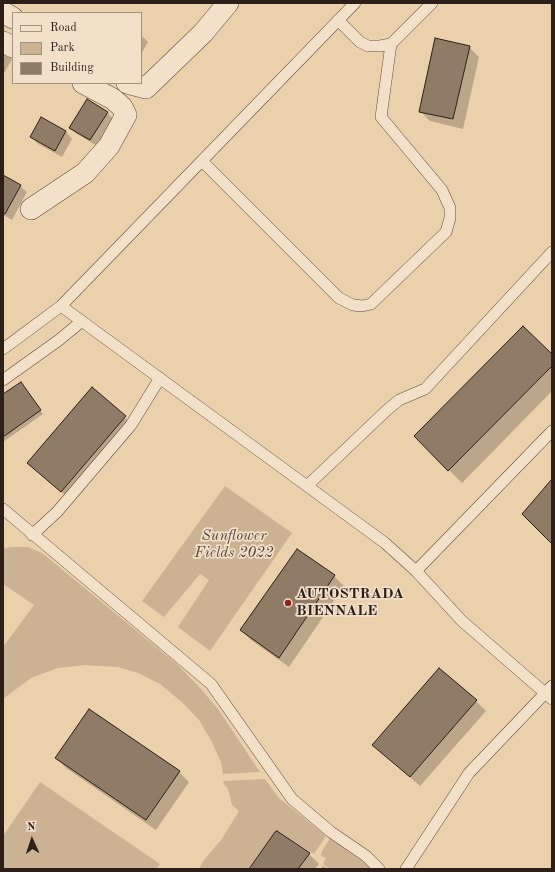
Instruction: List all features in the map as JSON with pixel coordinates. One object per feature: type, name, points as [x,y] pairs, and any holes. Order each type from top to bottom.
[{"type":"street","points":[[131,84],[146,88],[203,33],[228,3]]},
{"type":"street","points":[[3,12],[12,17]]},
{"type":"street","points":[[3,42],[12,46]]},
{"type":"street","points":[[31,209],[85,173],[109,146],[126,115],[122,106],[113,99],[85,84]]},
{"type":"lane","points":[[3,348],[61,306],[355,3]]},
{"type":"lane","points":[[202,161],[339,298],[353,305],[362,306],[371,304],[446,232],[450,218],[450,208],[442,190],[381,117],[391,44],[432,3]]},
{"type":"lane","points":[[338,20],[360,42],[368,46],[391,44]]},
{"type":"lane","points":[[308,486],[399,400],[425,389],[552,252]]},
{"type":"lane","points":[[61,306],[385,543],[416,571],[462,621],[550,693],[469,773],[406,869]]},
{"type":"lane","points":[[3,380],[59,340],[82,321]]},
{"type":"lane","points":[[32,535],[57,512],[131,425],[160,378]]},
{"type":"lane","points":[[416,571],[552,431]]},
{"type":"lane","points":[[4,512],[210,684],[292,799],[331,832],[366,856],[379,869]]},
{"type":"green space","name":"Sunflower Fields 2022","points":[[225,486],[292,533],[210,651],[178,627],[209,580],[200,574],[164,617],[142,601]]},
{"type":"green space","points":[[11,547],[28,547],[42,553],[178,665],[218,709],[260,772],[223,774],[221,762],[212,742],[199,720],[184,704],[160,684],[138,673],[118,667],[85,665],[58,668],[31,678],[3,699],[3,647],[34,605],[3,584],[3,549]]},
{"type":"green space","points":[[265,779],[279,798],[326,836],[314,854],[277,831],[249,869],[199,869],[204,860],[221,840],[239,811],[232,805],[228,789],[223,781]]},
{"type":"green space","points":[[40,782],[160,864],[156,869],[3,869],[3,836]]},
{"type":"green space","points":[[330,838],[371,869],[330,869],[323,864],[326,858],[321,856],[321,853]]},
{"type":"building","points":[[435,38],[470,46],[453,119],[419,112]]},
{"type":"building","points":[[87,99],[108,112],[90,140],[69,128]]},
{"type":"building","points":[[41,117],[66,131],[55,151],[30,137]]},
{"type":"building","points":[[3,175],[21,185],[5,214],[3,213]]},
{"type":"building","points":[[523,326],[552,354],[552,366],[448,471],[414,436]]},
{"type":"building","points":[[21,382],[41,410],[3,437],[3,394]]},
{"type":"building","points":[[92,387],[126,416],[61,492],[27,463]]},
{"type":"building","points":[[552,479],[552,544],[522,514]]},
{"type":"building","name":"AUTOSTRADA BIENNALE","points":[[297,549],[335,575],[279,658],[240,630]]},
{"type":"building","points":[[439,668],[477,700],[410,777],[372,745]]},
{"type":"building","points":[[89,709],[180,771],[146,820],[55,758]]},
{"type":"building","points":[[277,831],[310,853],[298,869],[249,869],[275,832]]},
{"type":"place","name":"AUTOSTRADA BIENNALE","points":[[288,603]]}]
